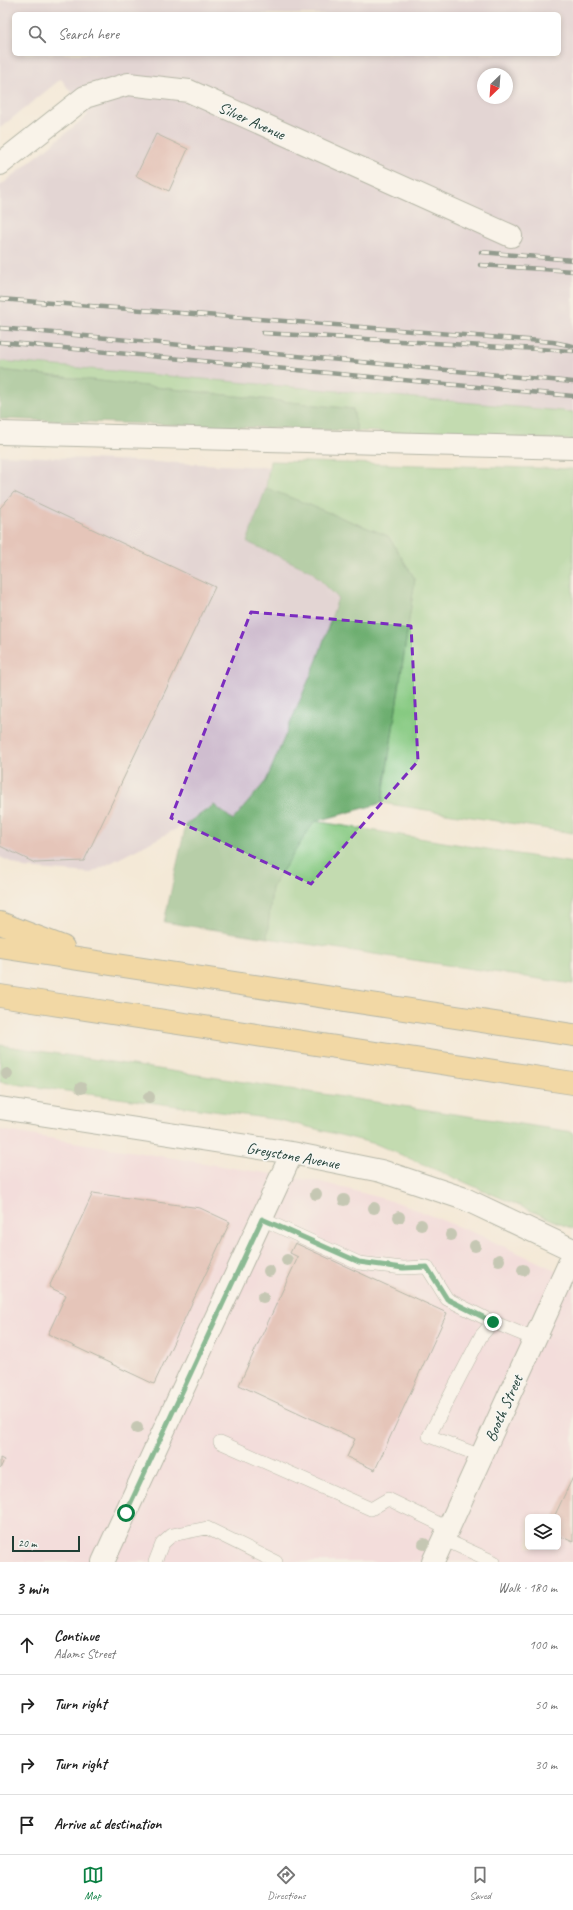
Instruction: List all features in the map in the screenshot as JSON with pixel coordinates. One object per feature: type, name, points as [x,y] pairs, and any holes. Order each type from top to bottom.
[{"type":"highway","points":[[0,923],[105,963]]},
{"type":"highway","points":[[0,947],[573,1035]]},
{"type":"highway","points":[[0,996],[573,1083]]},
{"type":"street","name":"Silver Avenue","points":[[0,164],[85,97],[128,84],[189,91],[511,236]]},
{"type":"street","points":[[0,433],[573,448]]},
{"type":"street","name":"Greystone Avenue","points":[[0,1108],[292,1153],[381,1171],[465,1200],[573,1250]]},
{"type":"street","points":[[103,1562],[292,1153]]},
{"type":"street","name":"Booth Street","points":[[433,1562],[573,1254]]},
{"type":"lane","points":[[0,433],[0,444]]},
{"type":"lane","points":[[262,1219],[359,1262],[403,1268],[427,1267],[447,1299],[493,1322],[534,1339]]},
{"type":"lane","points":[[481,1456],[430,1436],[481,1336],[493,1322]]},
{"type":"lane","points":[[220,1442],[371,1509],[388,1499],[494,1562]]},
{"type":"lane","points":[[155,1562],[162,1544],[172,1535],[207,1528],[276,1562]]},
{"type":"highlighted area","points":[[251,612],[411,626],[418,761],[311,884],[171,818]]},
{"type":"shaded area","points":[[0,0],[573,0],[573,412],[0,361],[0,186],[88,115],[61,79],[0,128]]},
{"type":"shaded area","points":[[0,455],[269,467],[266,488],[247,542],[311,571],[338,598],[317,660],[266,781],[233,820],[213,805],[186,824],[91,873],[24,868],[0,857]]},
{"type":"shaded area","points":[[0,1130],[321,1182],[399,1203],[477,1234],[573,1278],[573,1562],[0,1562]]},
{"type":"green space","points":[[0,361],[573,412],[573,440],[357,431],[353,409],[0,370]]},
{"type":"green space","points":[[0,370],[353,409],[357,431],[0,419]]},
{"type":"green space","points":[[270,461],[573,469],[573,833],[382,803],[415,579],[388,536],[266,488]]},
{"type":"green space","points":[[266,488],[388,536],[415,579],[382,803],[314,822],[272,887],[267,938],[164,922],[186,824],[214,805],[233,820],[266,781],[317,660],[338,598],[311,571],[247,542]]},
{"type":"green space","points":[[314,821],[573,863],[573,984],[267,938],[272,887]]},
{"type":"green space","points":[[0,1045],[573,1132],[573,1229],[376,1144],[280,1120],[0,1082]]},
{"type":"building","points":[[156,134],[188,149],[169,191],[136,176]]},
{"type":"building","points":[[14,492],[215,587],[84,861],[35,863],[0,846],[0,508]]},
{"type":"building","points":[[93,1193],[200,1208],[230,1222],[154,1384],[48,1334],[66,1295],[49,1287]]},
{"type":"building","points":[[295,1243],[447,1313],[375,1470],[347,1457],[355,1439],[239,1385],[298,1257],[290,1253]]},
{"type":"building","points":[[0,1458],[4,1460],[0,1469]]},
{"type":"building","points":[[573,1477],[573,1542],[561,1536],[561,1514],[555,1514]]},
{"type":"railway","points":[[481,252],[573,260]]},
{"type":"railway","points":[[480,265],[573,271]]},
{"type":"railway","points":[[0,299],[553,342],[573,346]]},
{"type":"railway","points":[[0,328],[573,382]]},
{"type":"railway","points":[[263,333],[573,351]]},
{"type":"railway","points":[[0,342],[573,396]]},
{"type":"route","points":[[126,1513],[262,1219],[359,1262],[403,1268],[427,1267],[447,1299],[493,1322]]}]
